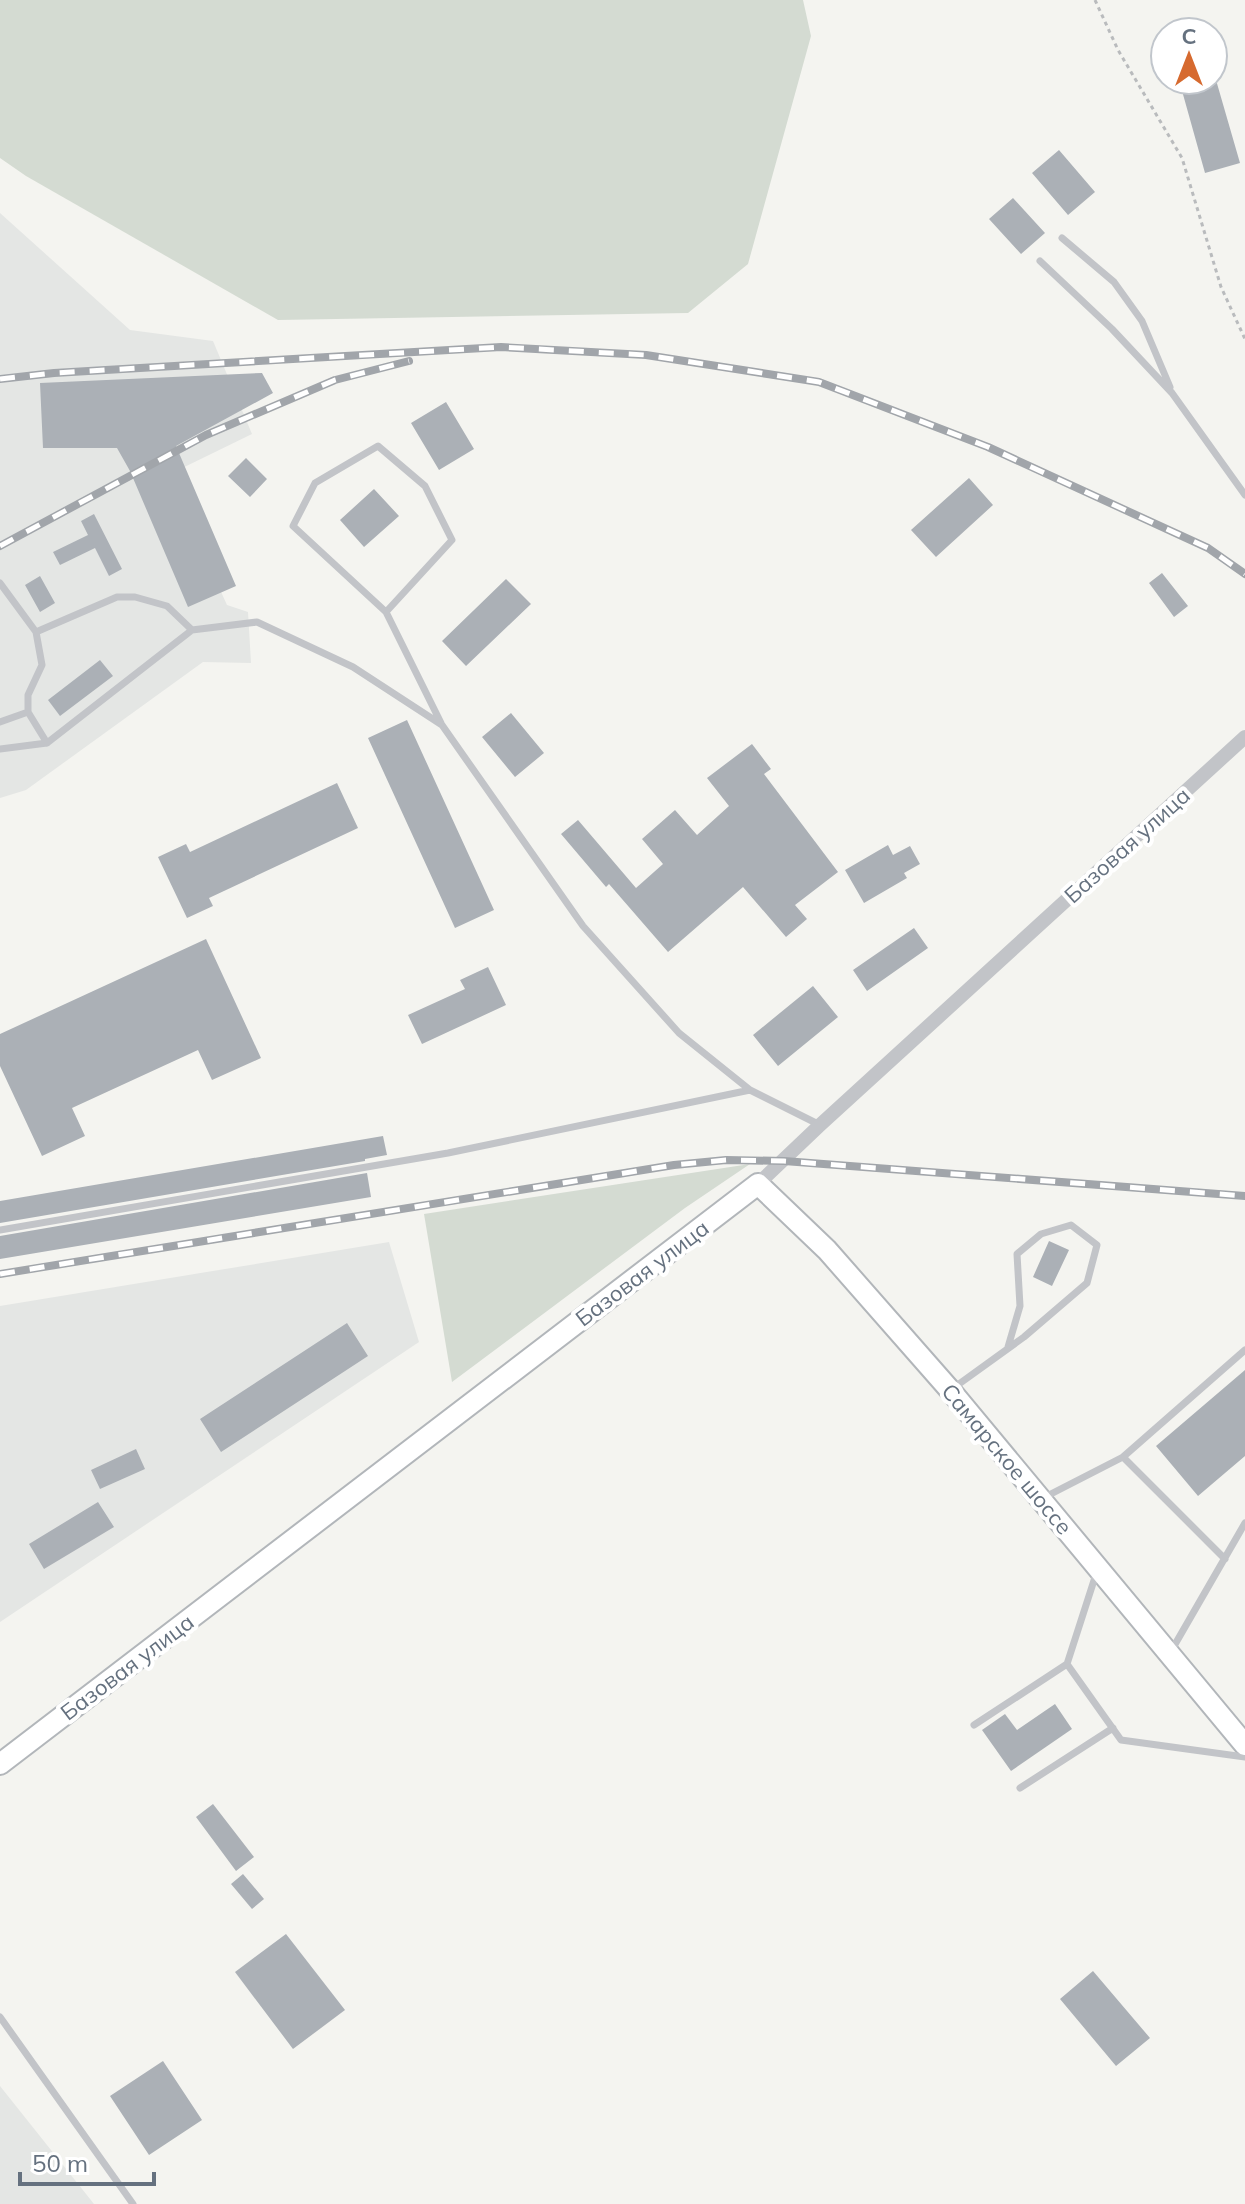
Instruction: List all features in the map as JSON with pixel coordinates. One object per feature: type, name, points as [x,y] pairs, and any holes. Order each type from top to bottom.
[{"type":"street","name":"Базовая улица","points":[[0,1764],[758,1184],[1245,737]]},
{"type":"street","name":"Самарское шоссе","points":[[758,1184],[827,1250],[950,1390],[1245,1745]]},
{"type":"lane","points":[[1062,238],[1114,282],[1142,321],[1172,393]]},
{"type":"lane","points":[[1040,261],[1112,329],[1172,393],[1245,495]]},
{"type":"lane","points":[[386,612],[452,540],[425,486],[378,446],[315,483],[293,526],[386,612],[442,725],[583,926],[679,1033],[750,1090],[820,1125]]},
{"type":"lane","points":[[0,583],[36,632],[42,665],[28,695],[28,712],[47,743]]},
{"type":"lane","points":[[36,632],[117,597],[135,597],[167,606],[192,630]]},
{"type":"lane","points":[[0,749],[47,743],[192,630],[257,622],[353,667],[442,725]]},
{"type":"lane","points":[[0,722],[28,712]]},
{"type":"lane","points":[[0,1230],[448,1153],[750,1090]]},
{"type":"lane","points":[[950,1390],[1024,1337],[1087,1283],[1097,1245],[1071,1225],[1041,1234],[1017,1254],[1020,1306],[1008,1347]]},
{"type":"lane","points":[[1041,1499],[1123,1457],[1245,1350]]},
{"type":"lane","points":[[1123,1457],[1225,1559]]},
{"type":"lane","points":[[1169,1655],[1245,1523]]},
{"type":"lane","points":[[974,1725],[1067,1664],[1098,1569]]},
{"type":"lane","points":[[1067,1664],[1121,1740],[1245,1757]]},
{"type":"lane","points":[[1020,1788],[1113,1728]]},
{"type":"lane","points":[[0,2017],[133,2204]]},
{"type":"path","points":[[1095,0],[1118,50],[1182,158],[1221,287],[1245,339]]},
{"type":"shaded area","points":[[0,0],[803,0],[811,36],[748,264],[688,313],[278,320],[26,176],[0,158]]},
{"type":"shaded area","points":[[0,213],[130,330],[213,341],[252,434],[168,475],[227,605],[248,612],[251,663],[203,662],[26,790],[0,798]]},
{"type":"shaded area","points":[[750,1164],[685,1208],[452,1382],[424,1214]]},
{"type":"shaded area","points":[[389,1242],[419,1342],[0,1622],[0,1306]]},
{"type":"shaded area","points":[[0,2086],[94,2204],[0,2204]]},
{"type":"building","points":[[1183,96],[1221,96],[1240,163],[1205,173]]},
{"type":"building","points":[[1059,150],[1095,192],[1068,215],[1032,173]]},
{"type":"building","points":[[1013,198],[1045,233],[1021,254],[989,219]]},
{"type":"building","points":[[262,373],[273,393],[176,446],[236,586],[188,607],[130,471],[117,448],[43,448],[40,383]]},
{"type":"building","points":[[446,402],[474,449],[439,470],[411,423]]},
{"type":"building","points":[[246,458],[267,479],[250,497],[228,476]]},
{"type":"building","points":[[969,478],[993,505],[936,557],[911,530]]},
{"type":"building","points":[[374,489],[399,516],[364,547],[340,520]]},
{"type":"building","points":[[94,514],[122,569],[109,576],[95,548],[60,565],[53,552],[88,535],[81,521]]},
{"type":"building","points":[[1162,573],[1188,606],[1174,617],[1149,583]]},
{"type":"building","points":[[40,576],[55,603],[40,612],[25,585]]},
{"type":"building","points":[[506,579],[531,604],[466,666],[442,641]]},
{"type":"building","points":[[100,660],[113,676],[60,716],[48,700]]},
{"type":"building","points":[[511,713],[544,753],[515,777],[482,737]]},
{"type":"building","points":[[407,720],[494,910],[455,928],[368,738]]},
{"type":"building","points":[[752,744],[771,769],[764,774],[838,872],[795,905],[807,919],[786,937],[743,887],[668,952],[561,834],[578,820],[636,888],[663,864],[642,839],[675,810],[697,835],[729,806],[707,778]]},
{"type":"building","points":[[337,783],[358,828],[209,898],[213,906],[187,918],[158,857],[186,844],[190,852]]},
{"type":"building","points":[[888,845],[893,855],[910,846],[920,864],[904,873],[907,878],[864,903],[845,870]]},
{"type":"building","points":[[914,928],[928,948],[867,991],[853,970]]},
{"type":"building","points":[[206,939],[261,1058],[212,1080],[198,1050],[72,1108],[85,1136],[42,1156],[0,1066],[0,1034]]},
{"type":"building","points":[[488,967],[506,1005],[422,1044],[408,1015],[465,989],[460,980]]},
{"type":"building","points":[[813,986],[838,1017],[778,1066],[753,1035]]},
{"type":"building","points":[[383,1136],[387,1155],[365,1161],[0,1223],[0,1201]]},
{"type":"building","points":[[367,1173],[371,1197],[0,1259],[0,1236]]},
{"type":"building","points":[[1049,1241],[1069,1250],[1052,1286],[1033,1277]]},
{"type":"building","points":[[347,1323],[368,1356],[221,1452],[200,1419]]},
{"type":"building","points":[[1245,1370],[1245,1456],[1198,1496],[1156,1446]]},
{"type":"building","points":[[136,1449],[145,1469],[100,1489],[91,1470]]},
{"type":"building","points":[[98,1502],[114,1527],[44,1569],[29,1544]]},
{"type":"building","points":[[1055,1704],[1072,1729],[1011,1771],[982,1730],[1005,1714],[1017,1730]]},
{"type":"building","points":[[213,1804],[254,1857],[236,1871],[196,1817]]},
{"type":"building","points":[[243,1874],[264,1899],[252,1909],[231,1884]]},
{"type":"building","points":[[286,1934],[345,2010],[293,2049],[235,1972]]},
{"type":"building","points":[[1093,1971],[1150,2038],[1116,2066],[1060,1999]]},
{"type":"building","points":[[163,2061],[202,2120],[149,2155],[110,2096]]},
{"type":"railway","points":[[0,379],[54,373],[501,347],[646,355],[819,382],[988,447],[1208,548],[1245,574]]},
{"type":"railway","points":[[0,546],[206,435],[335,380],[409,361]]},
{"type":"railway","points":[[0,1274],[674,1165],[726,1160],[784,1161],[1245,1196]]}]
